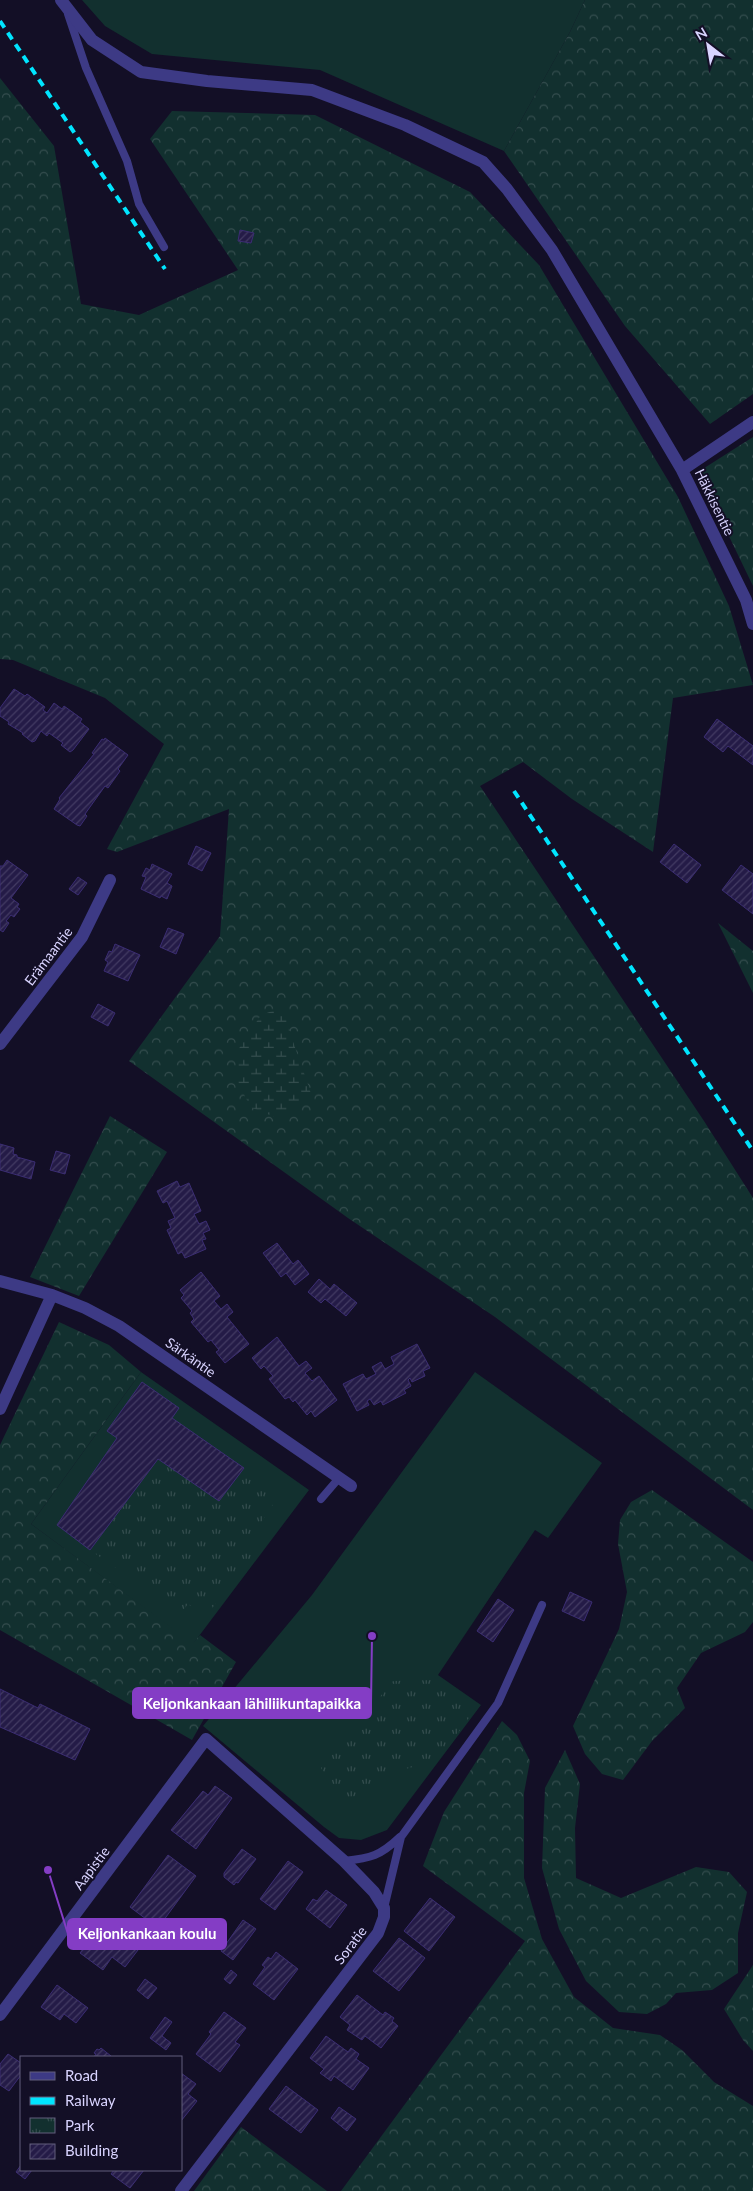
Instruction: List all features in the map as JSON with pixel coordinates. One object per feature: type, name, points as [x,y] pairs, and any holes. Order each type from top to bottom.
[{"type":"street","points":[[63,2],[92,40],[141,72],[207,81],[312,90],[405,125],[483,162],[507,189],[552,250],[682,470]]},
{"type":"street","name":"Häkkisentie","points":[[753,422],[682,470],[746,600],[753,624]]},
{"type":"street","name":"Erämaantie","points":[[0,1044],[82,937],[110,880]]},
{"type":"street","name":"Särkäntie","points":[[0,1281],[86,1308],[119,1326],[351,1486]]},
{"type":"street","points":[[0,1409],[52,1296]]},
{"type":"street","name":"Aapistie","points":[[0,2015],[206,1739],[344,1861]]},
{"type":"street","points":[[344,1861],[374,1892],[384,1908]]},
{"type":"street","name":"Soratie","points":[[182,2191],[378,1933],[384,1917],[384,1908]]},
{"type":"lane","points":[[63,2],[86,68],[127,162],[139,204],[164,247]]},
{"type":"lane","points":[[321,1499],[339,1478]]},
{"type":"lane","points":[[344,1861],[367,1858],[386,1852],[401,1837],[498,1703],[542,1606]]},
{"type":"lane","points":[[384,1908],[401,1837]]},
{"type":"green space","points":[[82,0],[585,0],[570,32],[504,151],[320,70],[152,54],[105,26]]},
{"type":"green space","points":[[585,0],[753,0],[753,394],[710,424],[625,326],[504,151],[570,32]]},
{"type":"green space","points":[[0,78],[54,146],[81,304],[139,315],[238,270],[150,139],[172,111],[315,115],[470,192],[539,265],[678,497],[729,606],[753,685],[673,698],[653,852],[572,799],[523,762],[480,786],[704,1121],[753,1198],[753,1510],[495,1317],[348,1218],[129,1061],[220,936],[229,809],[117,852],[107,849],[164,744],[105,698],[13,660],[0,659]]},
{"type":"green space","points":[[753,437],[753,586],[698,472]]},
{"type":"green space","points":[[718,923],[753,951],[753,993]]},
{"type":"green space","points":[[281,1008],[287,1020],[311,1094],[296,1109],[275,1117],[252,1108],[237,1084],[238,1050],[261,1015]]},
{"type":"green space","points":[[110,1116],[167,1152],[79,1296],[30,1277]]},
{"type":"green space","points":[[59,1322],[109,1345],[141,1372],[31,1524],[193,1643],[200,1635],[236,1662],[192,1740],[0,1630],[0,1445]]},
{"type":"green space","points":[[141,1372],[309,1490],[193,1644],[31,1524]]},
{"type":"green space","points":[[475,1372],[602,1463],[548,1538],[535,1530],[438,1675],[481,1705],[387,1830],[361,1840],[339,1838],[203,1726],[312,1595]]},
{"type":"green space","points":[[158,1459],[219,1501],[244,1468],[280,1494],[248,1542],[258,1551],[205,1617],[188,1604],[181,1613],[90,1550]]},
{"type":"green space","points":[[652,1490],[753,1562],[753,1622],[745,1632],[701,1653],[677,1688],[685,1708],[652,1741],[623,1780],[602,1774],[585,1754],[573,1726],[619,1629],[627,1592],[618,1544],[620,1520],[631,1502]]},
{"type":"green space","points":[[437,1680],[477,1707],[438,1760],[391,1773],[344,1803],[321,1768],[393,1681]]},
{"type":"green space","points":[[502,1721],[517,1735],[530,1761],[524,1793],[524,1878],[542,1939],[574,1997],[613,2028],[660,2035],[682,2050],[714,2082],[753,2106],[753,2191],[341,2191],[525,1941],[423,1866],[444,1812]]},
{"type":"green space","points":[[565,1750],[580,1784],[575,1828],[576,1878],[621,1898],[696,1867],[729,1872],[747,1892],[738,1933],[738,1973],[712,1990],[676,1993],[666,2004],[647,2014],[619,2012],[586,1981],[559,1929],[542,1868],[545,1788]]},
{"type":"green space","points":[[753,1965],[753,2051],[743,2040],[724,2009]]},
{"type":"green space","points":[[241,2127],[327,2191],[194,2191]]},
{"type":"building","points":[[240,230],[254,233],[251,243],[238,241]]},
{"type":"building","points":[[14,689],[25,696],[27,694],[45,707],[43,710],[47,713],[54,703],[62,709],[64,706],[82,719],[80,722],[89,729],[70,752],[61,745],[63,743],[49,733],[47,736],[41,731],[35,741],[32,742],[0,716],[0,708]]},
{"type":"building","points":[[717,719],[753,746],[753,765],[728,746],[723,752],[704,737]]},
{"type":"building","points":[[105,738],[128,755],[108,788],[105,786],[85,814],[87,816],[80,826],[54,809],[59,798],[94,754],[92,753],[102,739],[104,740]]},
{"type":"building","points":[[674,844],[701,865],[687,883],[660,862]]},
{"type":"building","points":[[196,846],[211,853],[202,871],[188,864]]},
{"type":"building","points":[[7,860],[28,875],[11,898],[19,904],[17,907],[20,909],[14,917],[11,915],[6,921],[9,923],[3,932],[0,930],[0,866],[3,866]]},
{"type":"building","points":[[152,864],[172,874],[167,883],[172,886],[167,899],[161,896],[160,898],[141,889],[146,877],[142,876],[146,868],[150,870]]},
{"type":"building","points":[[741,865],[753,874],[753,914],[722,890]]},
{"type":"building","points":[[78,877],[87,883],[78,895],[69,889]]},
{"type":"building","points":[[168,928],[184,934],[176,954],[160,947]]},
{"type":"building","points":[[115,944],[140,955],[128,981],[104,971],[108,962],[105,960],[109,951],[112,952]]},
{"type":"building","points":[[98,1004],[115,1013],[108,1026],[91,1017]]},
{"type":"building","points":[[0,1144],[14,1148],[13,1154],[17,1155],[17,1157],[35,1162],[31,1179],[0,1170]]},
{"type":"building","points":[[56,1151],[70,1155],[65,1174],[50,1170]]},
{"type":"building","points":[[177,1181],[180,1187],[189,1183],[201,1211],[194,1214],[199,1224],[206,1221],[210,1230],[203,1233],[206,1239],[202,1240],[206,1249],[185,1258],[182,1252],[178,1254],[167,1230],[171,1228],[168,1221],[175,1218],[167,1201],[163,1203],[157,1191]]},
{"type":"building","points":[[277,1243],[293,1264],[298,1260],[309,1274],[295,1285],[286,1273],[281,1277],[263,1253]]},
{"type":"building","points":[[201,1272],[220,1296],[214,1301],[221,1309],[227,1304],[233,1312],[227,1317],[249,1344],[225,1363],[216,1352],[219,1350],[211,1340],[208,1342],[191,1322],[194,1319],[190,1313],[192,1311],[181,1298],[184,1295],[180,1290]]},
{"type":"building","points":[[319,1279],[330,1289],[334,1284],[357,1303],[346,1316],[325,1299],[321,1303],[308,1292]]},
{"type":"building","points":[[277,1337],[299,1366],[306,1361],[312,1368],[305,1373],[312,1381],[319,1376],[337,1400],[315,1417],[311,1411],[307,1415],[295,1400],[293,1402],[289,1397],[285,1399],[269,1379],[273,1376],[264,1366],[261,1369],[252,1358]]},
{"type":"building","points":[[417,1344],[430,1368],[423,1371],[425,1376],[412,1382],[410,1378],[408,1380],[411,1386],[404,1390],[406,1393],[383,1405],[381,1401],[374,1405],[370,1399],[367,1401],[369,1405],[357,1411],[343,1384],[363,1374],[366,1379],[376,1374],[372,1367],[381,1362],[385,1369],[394,1364],[391,1357]]},
{"type":"building","points":[[142,1382],[179,1408],[172,1418],[244,1468],[219,1501],[158,1459],[90,1550],[57,1525],[117,1438],[107,1431]]},
{"type":"building","points":[[570,1592],[592,1602],[584,1621],[562,1611]]},
{"type":"building","points":[[498,1599],[514,1610],[493,1642],[477,1631]]},
{"type":"building","points":[[0,1689],[38,1708],[40,1704],[90,1729],[75,1760],[0,1727]]},
{"type":"building","points":[[215,1786],[232,1798],[196,1849],[171,1830],[203,1791],[208,1795]]},
{"type":"building","points":[[242,1849],[256,1859],[238,1883],[236,1882],[234,1885],[224,1877],[224,1873]]},
{"type":"building","points":[[168,1855],[196,1876],[158,1928],[130,1907]]},
{"type":"building","points":[[288,1861],[303,1872],[275,1910],[260,1899]]},
{"type":"building","points":[[326,1890],[347,1905],[330,1928],[306,1909],[313,1899],[317,1901]]},
{"type":"building","points":[[430,1898],[455,1917],[429,1951],[404,1931]]},
{"type":"building","points":[[243,1920],[256,1929],[233,1960],[221,1951]]},
{"type":"building","points":[[102,1924],[138,1950],[125,1967],[112,1957],[103,1970],[80,1953]]},
{"type":"building","points":[[399,1938],[425,1958],[399,1991],[373,1971]]},
{"type":"building","points":[[276,1952],[298,1969],[274,2000],[253,1984],[265,1967],[262,1965],[268,1957],[271,1959]]},
{"type":"building","points":[[231,1970],[237,1975],[230,1984],[224,1979]]},
{"type":"building","points":[[145,1979],[157,1988],[148,1999],[137,1990]]},
{"type":"building","points":[[57,1985],[88,2008],[76,2023],[64,2014],[60,2020],[41,2007]]},
{"type":"building","points":[[357,1995],[383,2015],[385,2012],[394,2018],[392,2021],[398,2026],[381,2048],[365,2036],[362,2040],[347,2030],[350,2025],[340,2017]]},
{"type":"building","points":[[224,2012],[246,2028],[235,2042],[240,2045],[220,2072],[196,2054]]},
{"type":"building","points":[[165,2017],[172,2022],[162,2036],[171,2043],[166,2050],[150,2038]]},
{"type":"building","points":[[326,2036],[348,2052],[351,2048],[359,2054],[356,2059],[369,2068],[353,2090],[334,2076],[331,2081],[320,2073],[324,2069],[310,2058]]},
{"type":"building","points":[[101,2048],[111,2056],[95,2056],[96,2054],[94,2053],[97,2049]]},
{"type":"building","points":[[8,2054],[20,2062],[20,2076],[9,2091],[0,2085],[0,2064]]},
{"type":"building","points":[[182,2074],[196,2084],[188,2094],[197,2101],[182,2120]]},
{"type":"building","points":[[286,2086],[318,2110],[301,2133],[269,2109]]},
{"type":"building","points":[[339,2107],[356,2119],[347,2131],[331,2118]]},
{"type":"building","points":[[20,2166],[20,2171],[31,2171],[25,2179],[16,2172]]},
{"type":"building","points":[[113,2171],[143,2171],[130,2188],[111,2174]]},
{"type":"railway","points":[[0,21],[165,269]]},
{"type":"railway","points":[[514,791],[753,1151]]},
{"type":"place","name":"Keljonkankaan lähiliikuntapaikka","points":[[372,1636]]},
{"type":"place","name":"Keljonkankaan koulu","points":[[48,1870]]}]
